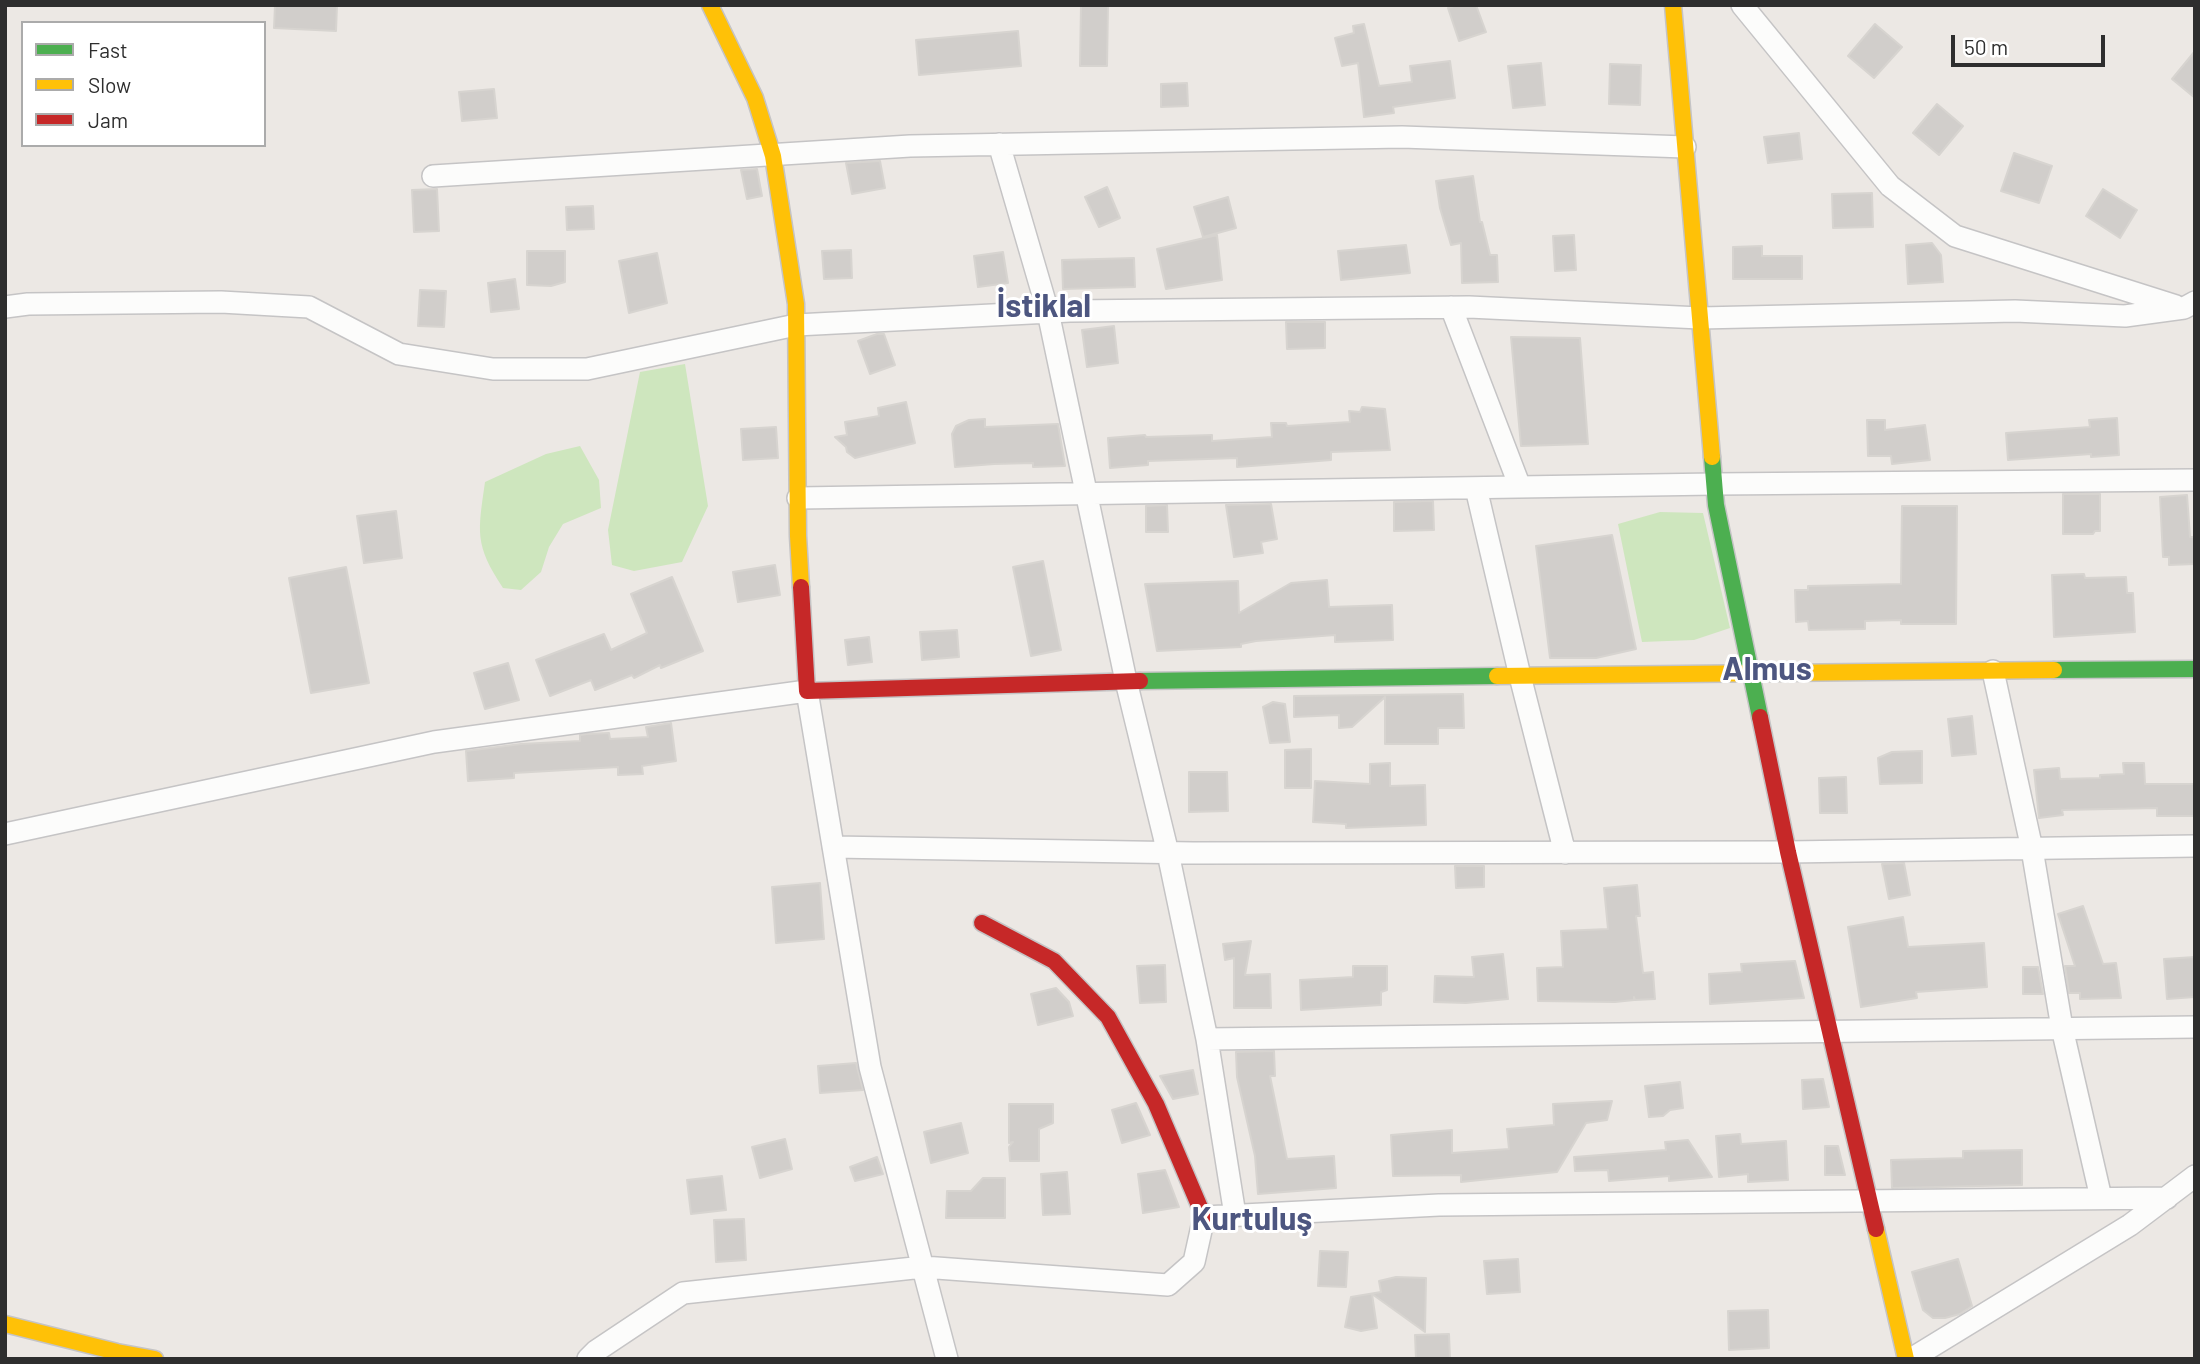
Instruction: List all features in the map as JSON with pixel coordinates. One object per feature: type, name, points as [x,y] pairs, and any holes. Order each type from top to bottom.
[{"type":"street","points":[[710,5],[781,155]]},
{"type":"street","points":[[726,5],[781,155],[796,304],[798,498],[807,691],[870,1067],[947,1359]]},
{"type":"street","points":[[1673,5],[1716,505],[1788,852],[1908,1359],[2130,1225],[2195,1177]]},
{"type":"street","points":[[1742,5],[1890,186],[1955,236],[2191,307]]},
{"type":"street","points":[[433,176],[910,146],[1402,137],[1685,147]]},
{"type":"street","points":[[999,144],[1048,312],[1126,681],[1168,853],[1207,1039],[1235,1215]]},
{"type":"street","points":[[5,307],[28,304],[221,302],[309,307],[398,354],[493,369],[587,369],[796,325],[1048,312],[1451,307],[1700,318],[2015,311],[2125,316],[2191,307]]},
{"type":"street","points":[[1451,307],[1520,487]]},
{"type":"street","points":[[798,498],[1715,484],[2195,480]]},
{"type":"street","points":[[1476,488],[1565,853]]},
{"type":"street","points":[[5,834],[434,743],[807,691],[1126,681],[2195,669]]},
{"type":"street","points":[[1993,671],[2032,849],[2062,1028],[2101,1198]]},
{"type":"street","points":[[833,847],[1168,853],[1565,853],[2195,846]]},
{"type":"street","points":[[588,1359],[683,1293],[923,1267],[1168,1285],[1194,1262],[1204,1217],[1156,1104],[1108,1017],[1054,961],[982,923]]},
{"type":"street","points":[[1207,1039],[2195,1027]]},
{"type":"street","points":[[1204,1217],[1439,1205],[2167,1198]]},
{"type":"street","points":[[5,1324],[123,1355],[155,1359]]},
{"type":"green space","points":[[685,364],[708,506],[682,562],[634,571],[612,565],[608,530],[640,372]]},
{"type":"green space","points":[[580,446],[599,480],[601,508],[563,524],[549,547],[541,572],[521,590],[503,588],[487,560],[481,537],[485,482],[546,454]]},
{"type":"green space","points":[[1660,512],[1703,513],[1730,628],[1694,640],[1642,642],[1618,524]]},
{"type":"building","points":[[275,5],[337,5],[336,31],[274,28]]},
{"type":"building","points":[[1081,5],[1108,5],[1107,66],[1080,66]]},
{"type":"building","points":[[1476,5],[1486,32],[1459,41],[1448,8]]},
{"type":"building","points":[[1364,24],[1379,86],[1412,82],[1410,66],[1450,61],[1455,98],[1393,107],[1394,113],[1364,117],[1358,63],[1342,66],[1335,38],[1354,33],[1353,26]]},
{"type":"building","points":[[1875,24],[1902,47],[1874,78],[1848,56]]},
{"type":"building","points":[[1018,31],[1021,66],[919,75],[916,40]]},
{"type":"building","points":[[2195,51],[2195,98],[2172,79]]},
{"type":"building","points":[[1541,63],[1545,105],[1513,108],[1508,66]]},
{"type":"building","points":[[1610,64],[1641,65],[1640,105],[1609,104]]},
{"type":"building","points":[[1187,83],[1188,106],[1161,107],[1161,84]]},
{"type":"building","points":[[494,89],[497,118],[462,121],[459,92]]},
{"type":"building","points":[[1937,104],[1963,126],[1939,155],[1913,133]]},
{"type":"building","points":[[1799,133],[1802,159],[1768,163],[1764,137]]},
{"type":"building","points":[[2014,153],[2052,166],[2039,203],[2001,191]]},
{"type":"building","points":[[880,161],[885,188],[852,194],[846,163]]},
{"type":"building","points":[[757,169],[762,196],[747,199],[741,170]]},
{"type":"building","points":[[1473,176],[1480,222],[1490,255],[1497,255],[1498,282],[1462,283],[1461,243],[1451,245],[1440,208],[1436,181]]},
{"type":"building","points":[[1107,187],[1120,218],[1099,227],[1085,197]]},
{"type":"building","points":[[437,189],[439,231],[414,232],[412,190]]},
{"type":"building","points":[[2103,189],[2137,210],[2120,238],[2086,216]]},
{"type":"building","points":[[1872,193],[1873,227],[1833,228],[1832,194]]},
{"type":"building","points":[[1228,197],[1236,228],[1203,237],[1194,207]]},
{"type":"building","points":[[593,206],[594,229],[567,230],[566,207]]},
{"type":"building","points":[[1217,235],[1222,280],[1166,289],[1157,249]]},
{"type":"building","points":[[1574,235],[1576,270],[1555,271],[1553,236]]},
{"type":"building","points":[[1932,243],[1941,255],[1943,282],[1908,284],[1906,245]]},
{"type":"building","points":[[1406,245],[1410,273],[1341,280],[1338,251]]},
{"type":"building","points":[[1762,246],[1762,256],[1802,256],[1802,279],[1733,279],[1733,247]]},
{"type":"building","points":[[851,250],[852,278],[824,279],[822,251]]},
{"type":"building","points":[[527,251],[565,251],[565,282],[551,286],[527,285]]},
{"type":"building","points":[[1003,252],[1008,283],[978,287],[974,256]]},
{"type":"building","points":[[657,253],[667,303],[629,313],[619,261]]},
{"type":"building","points":[[1134,258],[1135,287],[1063,289],[1062,260]]},
{"type":"building","points":[[515,279],[519,309],[491,312],[488,283]]},
{"type":"building","points":[[420,290],[446,291],[444,327],[418,326]]},
{"type":"building","points":[[1286,322],[1325,322],[1325,348],[1287,349]]},
{"type":"building","points":[[1114,326],[1118,363],[1087,367],[1082,330]]},
{"type":"building","points":[[884,334],[895,365],[870,374],[858,341]]},
{"type":"building","points":[[1511,337],[1580,338],[1588,444],[1521,446]]},
{"type":"building","points":[[906,402],[915,443],[855,458],[835,437],[847,435],[845,422],[879,416],[878,408]]},
{"type":"building","points":[[1362,407],[1385,409],[1390,450],[1331,452],[1331,460],[1237,467],[1237,458],[1148,461],[1148,465],[1110,468],[1108,438],[1212,435],[1212,441],[1272,437],[1271,423],[1286,423],[1287,426],[1350,422],[1349,411],[1360,412]]},
{"type":"building","points":[[2117,418],[2119,455],[2091,457],[2091,454],[2008,460],[2006,433],[2090,427],[2089,420]]},
{"type":"building","points":[[985,419],[985,427],[1058,424],[1065,466],[1033,467],[1033,463],[955,467],[952,434],[956,426],[969,420]]},
{"type":"building","points":[[1867,420],[1885,420],[1885,430],[1925,425],[1930,460],[1892,464],[1891,456],[1868,456]]},
{"type":"building","points":[[776,427],[778,458],[743,460],[741,429]]},
{"type":"building","points":[[2063,494],[2100,494],[2100,531],[2093,534],[2063,534]]},
{"type":"building","points":[[2187,495],[2190,537],[2195,537],[2195,564],[2169,565],[2169,557],[2163,557],[2160,497]]},
{"type":"building","points":[[1433,501],[1434,530],[1394,531],[1394,502]]},
{"type":"building","points":[[1271,504],[1277,539],[1261,542],[1263,553],[1234,557],[1226,505]]},
{"type":"building","points":[[1167,505],[1168,532],[1146,532],[1146,506]]},
{"type":"building","points":[[1902,506],[1957,506],[1956,624],[1901,624],[1901,620],[1865,621],[1865,629],[1809,630],[1808,621],[1796,622],[1795,590],[1808,590],[1808,586],[1901,584]]},
{"type":"building","points":[[396,511],[402,558],[364,563],[357,516]]},
{"type":"building","points":[[1612,535],[1636,649],[1596,658],[1550,658],[1536,546]]},
{"type":"building","points":[[1043,561],[1061,650],[1031,656],[1013,567]]},
{"type":"building","points":[[775,565],[780,595],[738,602],[733,572]]},
{"type":"building","points":[[346,567],[369,683],[311,693],[289,578]]},
{"type":"building","points":[[2084,574],[2085,578],[2126,577],[2127,593],[2133,593],[2135,632],[2054,637],[2052,575]]},
{"type":"building","points":[[672,577],[703,651],[595,690],[591,680],[550,696],[536,660],[604,634],[611,650],[647,633],[631,594]]},
{"type":"building","points":[[1327,580],[1329,607],[1392,605],[1393,640],[1335,642],[1335,635],[1256,641],[1241,644],[1241,647],[1157,651],[1145,584],[1238,581],[1239,613],[1291,583]]},
{"type":"building","points":[[957,630],[959,657],[922,660],[920,632]]},
{"type":"building","points":[[869,637],[872,662],[848,665],[845,640]]},
{"type":"building","points":[[508,663],[519,700],[485,709],[474,673]]},
{"type":"building","points":[[1463,694],[1464,728],[1438,728],[1438,744],[1385,744],[1385,697],[1352,727],[1339,728],[1339,715],[1294,717],[1294,696]]},
{"type":"building","points":[[1273,702],[1285,704],[1290,742],[1270,743],[1263,707]]},
{"type":"building","points":[[1972,716],[1976,754],[1952,756],[1948,719]]},
{"type":"building","points":[[671,723],[676,761],[642,766],[643,774],[618,775],[618,767],[514,773],[514,778],[468,781],[466,751],[521,744],[580,741],[580,735],[587,734],[609,733],[610,739],[648,737],[646,727]]},
{"type":"building","points":[[1311,749],[1311,788],[1285,788],[1285,750]]},
{"type":"building","points":[[1922,751],[1922,783],[1880,784],[1878,758],[1892,752]]},
{"type":"building","points":[[1390,763],[1390,786],[1425,785],[1426,825],[1346,828],[1346,824],[1313,822],[1315,781],[1370,784],[1370,764]]},
{"type":"building","points":[[2123,763],[2144,763],[2145,784],[2195,784],[2195,816],[2157,816],[2157,808],[2062,810],[2063,815],[2039,818],[2034,770],[2059,768],[2060,779],[2100,778],[2100,775],[2124,774]]},
{"type":"building","points":[[1189,772],[1227,772],[1228,811],[1189,812]]},
{"type":"building","points":[[1846,777],[1847,813],[1820,813],[1819,778]]},
{"type":"building","points":[[1904,863],[1910,895],[1889,899],[1882,864]]},
{"type":"building","points":[[1455,866],[1484,866],[1484,887],[1456,888]]},
{"type":"building","points":[[820,883],[824,939],[776,943],[772,887]]},
{"type":"building","points":[[1637,885],[1640,916],[1636,916],[1643,973],[1653,972],[1655,999],[1635,1000],[1634,997],[1634,1000],[1615,1002],[1538,1001],[1537,968],[1563,967],[1561,931],[1608,929],[1604,888]]},
{"type":"building","points":[[2083,906],[2103,964],[2116,963],[2121,998],[2080,999],[2080,993],[2069,993],[2065,966],[2075,966],[2058,914]]},
{"type":"building","points":[[1903,917],[1908,947],[1984,943],[1987,987],[1916,992],[1917,998],[1861,1007],[1848,927]]},
{"type":"building","points":[[1251,941],[1245,975],[1270,974],[1271,1008],[1234,1008],[1234,958],[1225,960],[1223,944]]},
{"type":"building","points":[[1503,954],[1508,999],[1466,1003],[1434,1002],[1435,976],[1474,977],[1472,957]]},
{"type":"building","points":[[2195,957],[2195,997],[2167,999],[2164,959]]},
{"type":"building","points":[[1795,961],[1804,998],[1710,1004],[1709,974],[1742,972],[1741,964]]},
{"type":"building","points":[[1165,965],[1166,1002],[1140,1003],[1137,966]]},
{"type":"building","points":[[1353,966],[1387,966],[1387,990],[1381,992],[1381,1005],[1301,1010],[1300,980],[1353,977]]},
{"type":"building","points":[[2023,967],[2038,967],[2043,994],[2023,994]]},
{"type":"building","points":[[1056,988],[1069,1002],[1073,1016],[1038,1025],[1031,994]]},
{"type":"building","points":[[1274,1051],[1275,1076],[1270,1076],[1287,1159],[1334,1156],[1336,1188],[1258,1194],[1255,1156],[1237,1077],[1236,1052]]},
{"type":"building","points":[[856,1063],[863,1090],[820,1093],[818,1066]]},
{"type":"building","points":[[1193,1070],[1198,1094],[1173,1099],[1160,1076]]},
{"type":"building","points":[[1823,1079],[1829,1107],[1803,1109],[1802,1080]]},
{"type":"building","points":[[1680,1082],[1683,1108],[1670,1110],[1663,1116],[1649,1117],[1645,1086]]},
{"type":"building","points":[[1612,1101],[1607,1120],[1586,1123],[1557,1172],[1461,1182],[1461,1175],[1393,1176],[1391,1135],[1452,1130],[1452,1153],[1509,1149],[1507,1129],[1554,1125],[1553,1104]]},
{"type":"building","points":[[1136,1103],[1150,1135],[1122,1143],[1112,1110]]},
{"type":"building","points":[[1009,1104],[1053,1104],[1053,1123],[1039,1129],[1039,1161],[1010,1161],[1009,1147],[1013,1142],[1009,1143]]},
{"type":"building","points":[[961,1123],[968,1153],[931,1163],[924,1132]]},
{"type":"building","points":[[1740,1134],[1741,1144],[1786,1141],[1788,1180],[1748,1182],[1748,1174],[1719,1177],[1716,1136]]},
{"type":"building","points":[[785,1139],[792,1169],[760,1178],[752,1147]]},
{"type":"building","points":[[1688,1140],[1712,1177],[1669,1181],[1669,1176],[1609,1181],[1608,1170],[1575,1171],[1574,1157],[1666,1150],[1665,1142]]},
{"type":"building","points":[[1825,1146],[1838,1146],[1845,1175],[1825,1175]]},
{"type":"building","points":[[2022,1150],[2022,1185],[1892,1188],[1891,1160],[1963,1158],[1963,1151]]},
{"type":"building","points":[[877,1157],[883,1174],[855,1181],[850,1167]]},
{"type":"building","points":[[1165,1170],[1179,1207],[1143,1213],[1138,1174]]},
{"type":"building","points":[[1067,1172],[1070,1214],[1043,1215],[1041,1174]]},
{"type":"building","points":[[722,1176],[726,1210],[691,1214],[687,1180]]},
{"type":"building","points":[[983,1178],[1005,1178],[1005,1218],[946,1218],[947,1191],[971,1191]]},
{"type":"building","points":[[744,1219],[746,1260],[716,1262],[714,1220]]},
{"type":"building","points":[[1320,1251],[1348,1252],[1346,1287],[1318,1286]]},
{"type":"building","points":[[1518,1259],[1520,1292],[1487,1294],[1484,1261]]},
{"type":"building","points":[[1958,1259],[1972,1306],[1960,1314],[1933,1318],[1923,1310],[1912,1272]]},
{"type":"building","points":[[1396,1277],[1426,1278],[1425,1332],[1372,1294],[1377,1328],[1361,1331],[1345,1327],[1351,1297],[1381,1292],[1379,1281]]},
{"type":"building","points":[[1768,1310],[1769,1348],[1729,1350],[1728,1311]]},
{"type":"building","points":[[1449,1334],[1450,1359],[1416,1359],[1415,1335]]},
{"type":"traffic: fast","points":[[1712,457],[1716,505],[1760,717]]},
{"type":"traffic: fast","points":[[2054,670],[2195,669]]},
{"type":"traffic: fast","points":[[1140,681],[1497,676]]},
{"type":"traffic: slow","points":[[710,5],[755,98],[773,156],[796,304],[801,587]]},
{"type":"traffic: slow","points":[[1673,5],[1712,457]]},
{"type":"traffic: slow","points":[[1497,676],[2054,670]]},
{"type":"traffic: slow","points":[[1876,1229],[1906,1359]]},
{"type":"traffic: slow","points":[[5,1324],[155,1359]]},
{"type":"traffic: jam","points":[[801,587],[807,691],[1140,681]]},
{"type":"traffic: jam","points":[[1760,717],[1788,852],[1876,1229]]},
{"type":"traffic: jam","points":[[982,923],[1054,961],[1108,1017],[1156,1104],[1204,1217]]},
{"type":"district","name":"İstiklal","points":[[1044,306]]},
{"type":"district","name":"Almus","points":[[1767,669]]},
{"type":"district","name":"Kurtuluş","points":[[1252,1219]]}]
